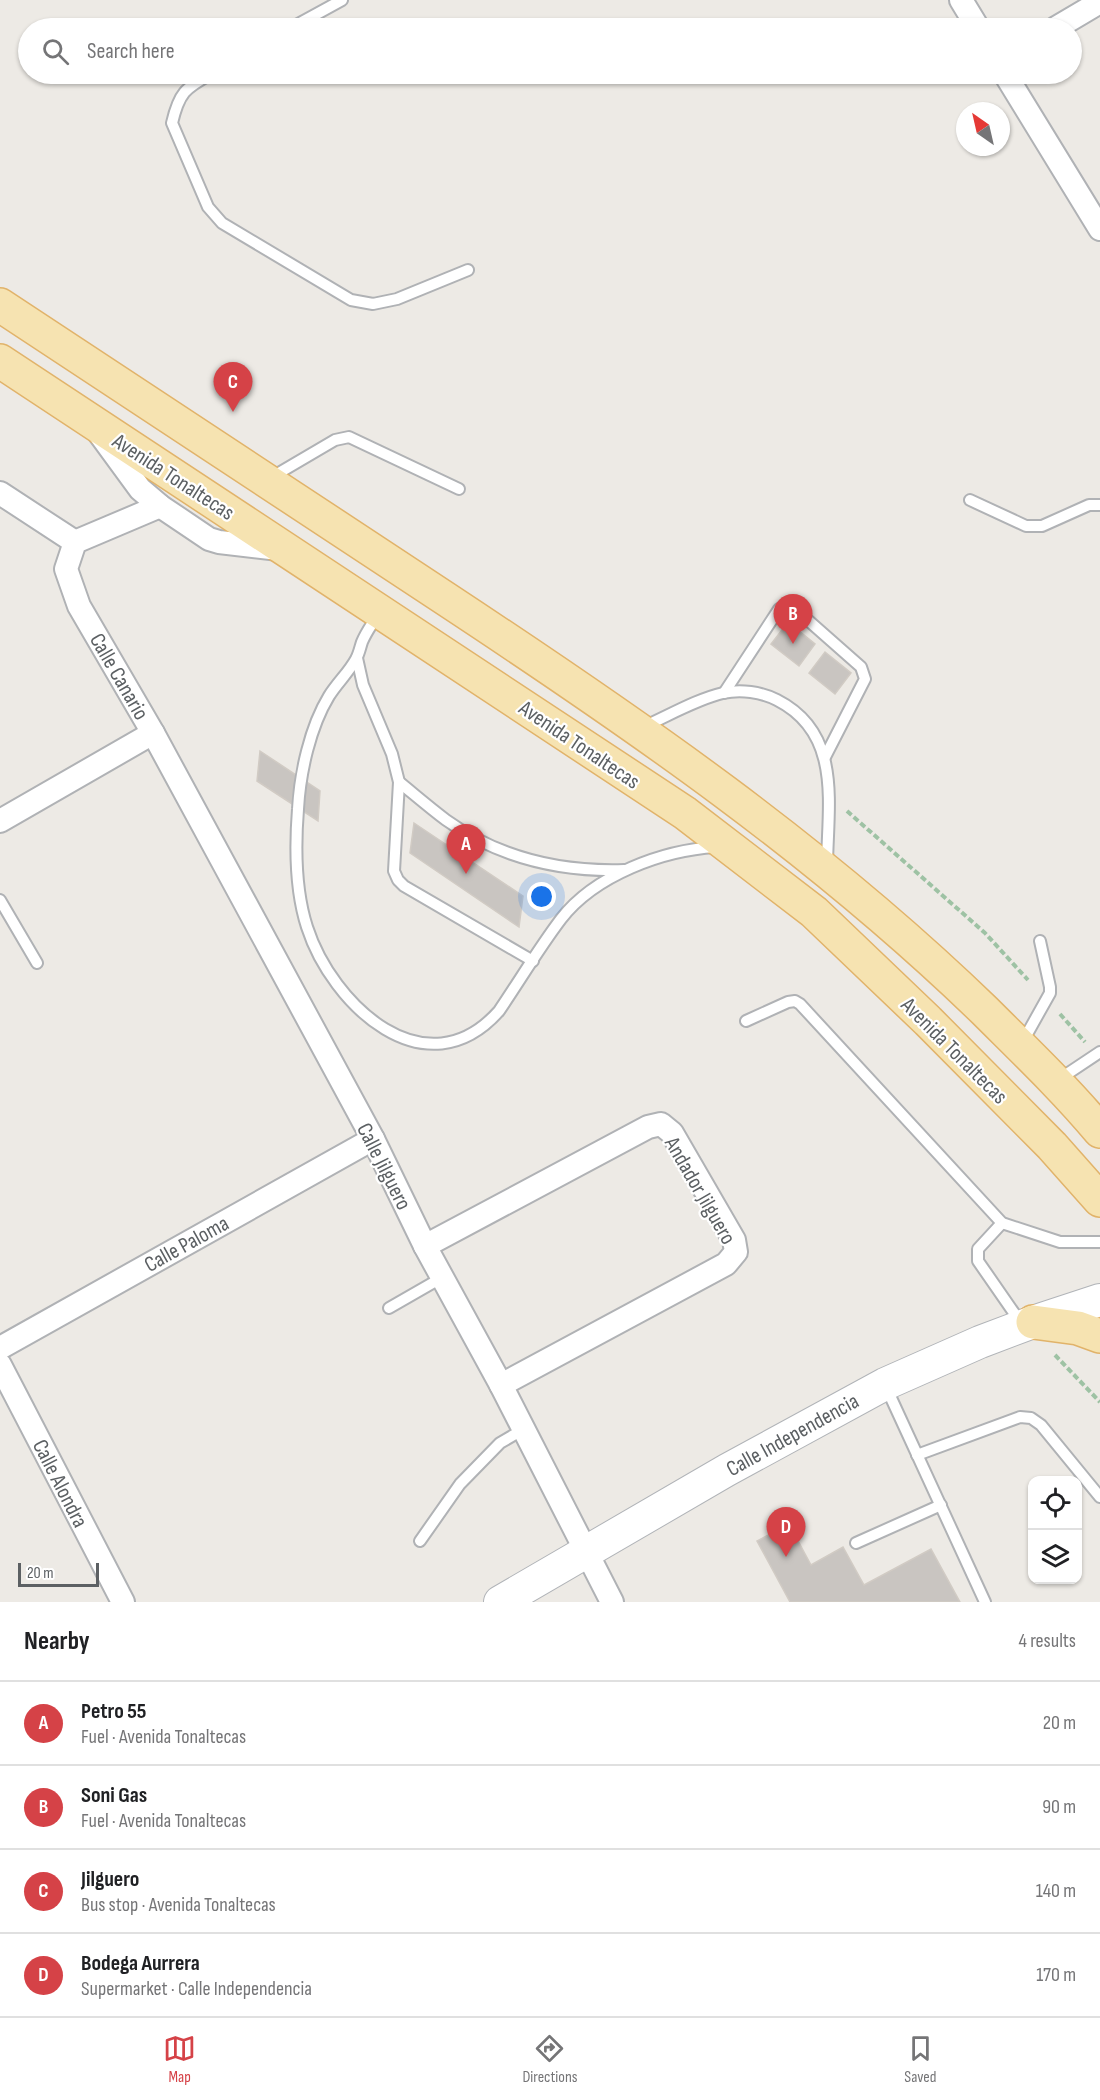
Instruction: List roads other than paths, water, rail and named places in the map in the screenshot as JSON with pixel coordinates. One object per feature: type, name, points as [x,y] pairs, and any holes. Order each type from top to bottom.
[{"type":"main road","name":"Avenida Tonaltecas","points":[[0,305],[546,665],[706,776],[875,910],[942,969],[1021,1047],[1100,1131]]},
{"type":"main road","name":"Avenida Tonaltecas","points":[[0,361],[685,813],[814,912],[928,1021],[1052,1146],[1100,1200]]},
{"type":"main road","points":[[1028,1324],[1077,1328],[1100,1336]]},
{"type":"street","points":[[961,0],[972,18]]},
{"type":"street","points":[[1073,18],[1100,2]]},
{"type":"street","points":[[1012,84],[1094,205],[1100,229]]},
{"type":"street","points":[[89,420],[140,489],[160,506],[210,539],[284,549]]},
{"type":"street","points":[[0,493],[75,542],[160,506]]},
{"type":"street","name":"Calle Canario","points":[[0,821],[153,733],[79,606],[66,569],[75,542]]},
{"type":"street","name":"Calle Jilguero","points":[[153,733],[373,1139],[425,1246],[501,1385],[612,1602]]},
{"type":"street","name":"Andador Jilguero","points":[[425,1246],[648,1127],[661,1124],[672,1134],[734,1240],[736,1252],[726,1264],[501,1385]]},
{"type":"street","name":"Calle Paloma","points":[[0,1348],[373,1139]]},
{"type":"street","name":"Calle Independencia","points":[[501,1602],[727,1470],[885,1384],[980,1342],[1100,1300]]},
{"type":"street","name":"Calle Alondra","points":[[0,1365],[123,1602]]},
{"type":"lane","points":[[309,18],[342,0]]},
{"type":"lane","points":[[193,84],[187,87],[175,109],[172,123],[208,207],[222,223],[351,300],[373,304],[397,299],[468,270]]},
{"type":"lane","points":[[266,480],[335,440],[349,437],[459,489]]},
{"type":"lane","points":[[970,500],[1026,526],[1034,527],[1042,526],[1089,505],[1100,505]]},
{"type":"lane","points":[[724,693],[779,609],[786,605],[793,607],[861,667],[865,674],[865,679],[825,757]]},
{"type":"lane","points":[[380,611],[363,641],[357,658],[329,697],[311,738],[303,772],[296,844],[301,903],[315,948],[327,970],[355,1006],[385,1030],[413,1042],[436,1044],[460,1040],[475,1033],[499,1011],[562,917],[582,899],[604,883],[651,860],[676,852],[729,847]]},
{"type":"lane","points":[[357,658],[363,685],[392,754],[399,782],[394,871],[398,880],[404,886],[533,962]]},
{"type":"lane","points":[[638,729],[724,693],[755,693],[771,697],[786,705],[810,727],[825,757],[828,773],[826,870]]},
{"type":"lane","points":[[399,782],[447,820],[503,851],[534,862],[564,868],[596,871],[627,870]]},
{"type":"lane","points":[[0,900],[37,963]]},
{"type":"lane","points":[[1021,1047],[1047,1000],[1050,987],[1040,941]]},
{"type":"lane","points":[[746,1021],[788,1002],[795,1001],[800,1004],[1002,1223],[1060,1242],[1100,1242]]},
{"type":"lane","points":[[1054,1082],[1098,1053]]},
{"type":"lane","points":[[1002,1223],[978,1249],[978,1261],[1028,1324]]},
{"type":"lane","points":[[388,1308],[442,1277]]},
{"type":"lane","points":[[885,1384],[986,1602]]},
{"type":"lane","points":[[917,1455],[1020,1416],[1031,1418],[1041,1425],[1100,1497]]},
{"type":"lane","points":[[420,1541],[460,1484],[500,1443],[524,1429]]},
{"type":"lane","points":[[856,1543],[941,1505]]},
{"type":"place","name":"Jilguero","points":[[233,412]]},
{"type":"place","name":"Soni Gas","points":[[793,644]]},
{"type":"place","name":"Petro 55","points":[[466,874]]},
{"type":"place","name":"Bodega Aurrera","points":[[786,1557]]}]
